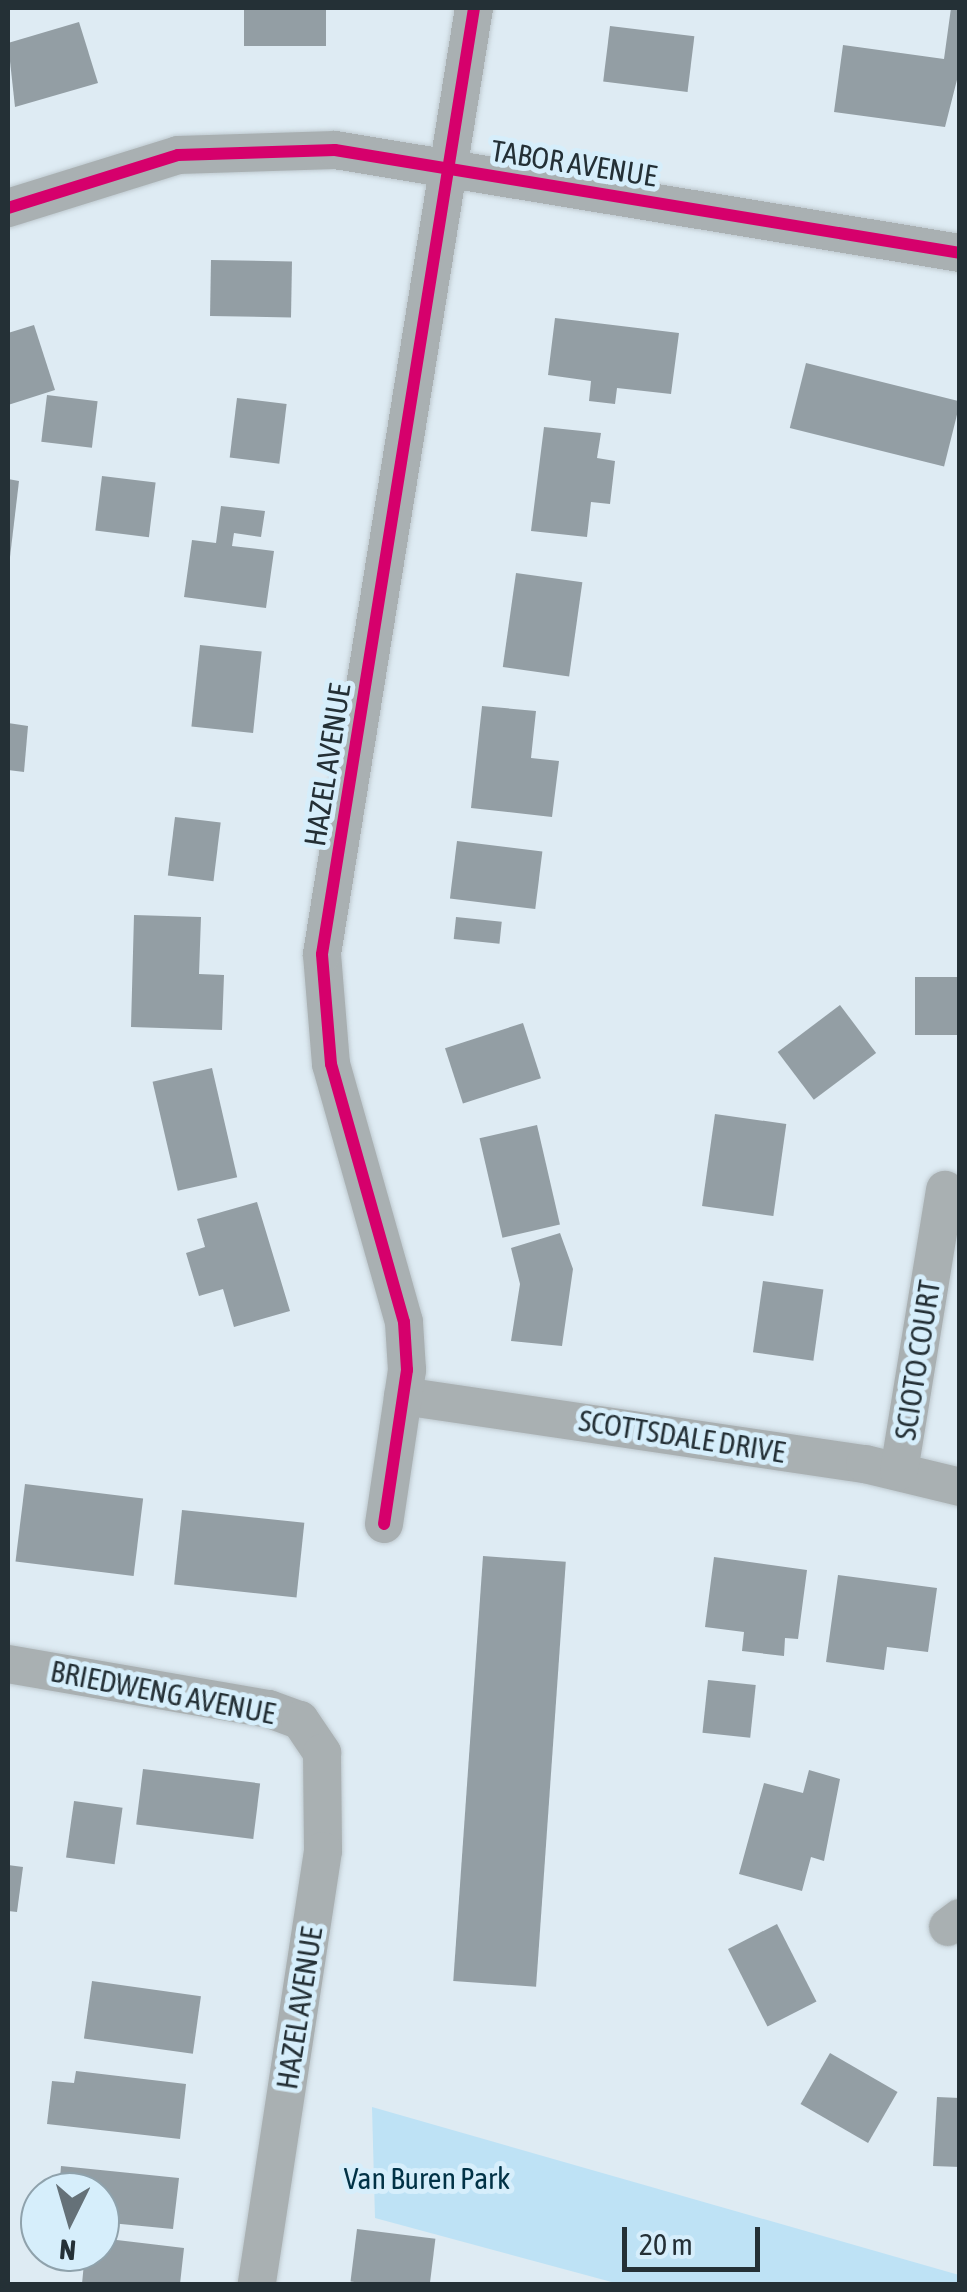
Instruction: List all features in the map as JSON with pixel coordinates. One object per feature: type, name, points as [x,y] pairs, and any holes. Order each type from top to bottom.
[{"type":"street","name":"HAZEL AVENUE","points":[[384,1524],[403,1396],[404,1322],[331,1064],[322,954],[474,8]]},
{"type":"street","name":"TABOR AVENUE","points":[[8,208],[178,155],[246,147],[334,150],[959,253]]},
{"type":"street","name":"SCIOTO COURT","points":[[900,1472],[945,1190]]},
{"type":"street","name":"SCOTTSDALE DRIVE","points":[[403,1396],[900,1472],[960,1487]]},
{"type":"street","name":"BRIEDWENG AVENUE","points":[[8,1664],[268,1709],[312,1733]]},
{"type":"street","name":"HAZEL AVENUE","points":[[258,2284],[323,1851],[328,1792],[312,1733]]},
{"type":"green space","name":"Van Buren Park","points":[[372,2107],[959,2275],[959,2284],[619,2284],[375,2218]]},
{"type":"building","points":[[244,8],[326,8],[326,46],[244,46]]},
{"type":"building","points":[[951,8],[960,8],[960,68],[945,127],[834,112],[843,45],[944,59]]},
{"type":"building","points":[[79,22],[98,83],[15,107],[8,43]]},
{"type":"building","points":[[610,26],[694,36],[688,92],[603,82]]},
{"type":"building","points":[[211,260],[292,261],[291,317],[210,316]]},
{"type":"building","points":[[555,318],[679,333],[671,394],[617,388],[615,404],[589,401],[591,381],[548,375]]},
{"type":"building","points":[[34,325],[55,390],[8,405],[8,333]]},
{"type":"building","points":[[806,363],[960,401],[944,466],[790,428]]},
{"type":"building","points":[[47,395],[98,401],[92,448],[41,442]]},
{"type":"building","points":[[237,398],[287,404],[279,464],[230,458]]},
{"type":"building","points":[[544,427],[601,433],[597,458],[615,461],[610,504],[591,502],[587,537],[531,531]]},
{"type":"building","points":[[102,476],[156,483],[149,537],[95,531]]},
{"type":"building","points":[[8,479],[19,481],[10,557],[8,557]]},
{"type":"building","points":[[221,506],[265,511],[261,537],[234,533],[232,546],[274,551],[266,608],[184,597],[192,540],[216,543]]},
{"type":"building","points":[[516,573],[582,582],[569,676],[503,667]]},
{"type":"building","points":[[200,645],[262,651],[253,733],[191,727]]},
{"type":"building","points":[[482,706],[536,711],[531,758],[559,761],[552,817],[471,808]]},
{"type":"building","points":[[8,723],[28,726],[24,772],[8,770]]},
{"type":"building","points":[[175,817],[221,823],[213,881],[168,876]]},
{"type":"building","points":[[457,841],[542,851],[535,909],[450,899]]},
{"type":"building","points":[[134,915],[201,917],[199,974],[224,975],[222,1030],[131,1027]]},
{"type":"building","points":[[456,917],[502,922],[499,944],[454,939]]},
{"type":"building","points":[[915,977],[960,977],[960,1035],[915,1035]]},
{"type":"building","points":[[840,1005],[876,1053],[814,1100],[778,1052]]},
{"type":"building","points":[[523,1023],[541,1078],[463,1104],[445,1048]]},
{"type":"building","points":[[212,1068],[237,1177],[178,1191],[153,1082]]},
{"type":"building","points":[[715,1114],[786,1124],[773,1216],[702,1206]]},
{"type":"building","points":[[537,1125],[560,1224],[502,1238],[480,1138]]},
{"type":"building","points":[[257,1202],[290,1311],[234,1327],[223,1289],[199,1296],[186,1253],[205,1247],[197,1219]]},
{"type":"building","points":[[560,1233],[573,1269],[562,1346],[511,1341],[520,1284],[511,1248]]},
{"type":"building","points":[[763,1281],[823,1289],[813,1361],[753,1352]]},
{"type":"building","points":[[25,1484],[143,1499],[134,1576],[15,1561]]},
{"type":"building","points":[[182,1510],[304,1523],[296,1597],[174,1585]]},
{"type":"building","points":[[483,1556],[566,1562],[536,1987],[453,1981]]},
{"type":"building","points":[[714,1557],[807,1570],[798,1639],[785,1638],[784,1656],[742,1651],[744,1632],[705,1627]]},
{"type":"building","points":[[838,1575],[937,1588],[928,1652],[887,1647],[884,1670],[826,1662]]},
{"type":"building","points":[[708,1680],[756,1685],[750,1738],[702,1733]]},
{"type":"building","points":[[143,1769],[260,1783],[253,1839],[136,1825]]},
{"type":"building","points":[[809,1770],[840,1779],[824,1861],[811,1857],[802,1891],[739,1874],[764,1783],[803,1793]]},
{"type":"building","points":[[74,1801],[123,1808],[115,1864],[66,1857]]},
{"type":"building","points":[[8,1865],[23,1867],[17,1912],[8,1911]]},
{"type":"building","points":[[777,1924],[816,2002],[767,2026],[728,1949]]},
{"type":"building","points":[[92,1981],[201,1996],[193,2054],[84,2038]]},
{"type":"building","points":[[830,2053],[898,2092],[868,2143],[800,2104]]},
{"type":"building","points":[[76,2071],[186,2084],[180,2139],[47,2124],[52,2081],[74,2083]]},
{"type":"building","points":[[937,2097],[960,2098],[960,2167],[933,2166]]},
{"type":"building","points":[[61,2166],[120,2172],[61,2172]]},
{"type":"building","points":[[120,2172],[179,2178],[173,2229],[120,2224]]},
{"type":"building","points":[[357,2229],[435,2239],[430,2284],[351,2282]]},
{"type":"building","points":[[120,2240],[184,2248],[180,2284],[82,2284],[83,2272],[120,2272]]},
{"type":"cycle path","points":[[384,1524],[407,1370],[404,1322],[331,1064],[322,954],[474,8]]},
{"type":"cycle path","points":[[8,208],[178,155],[335,150],[960,253]]}]
